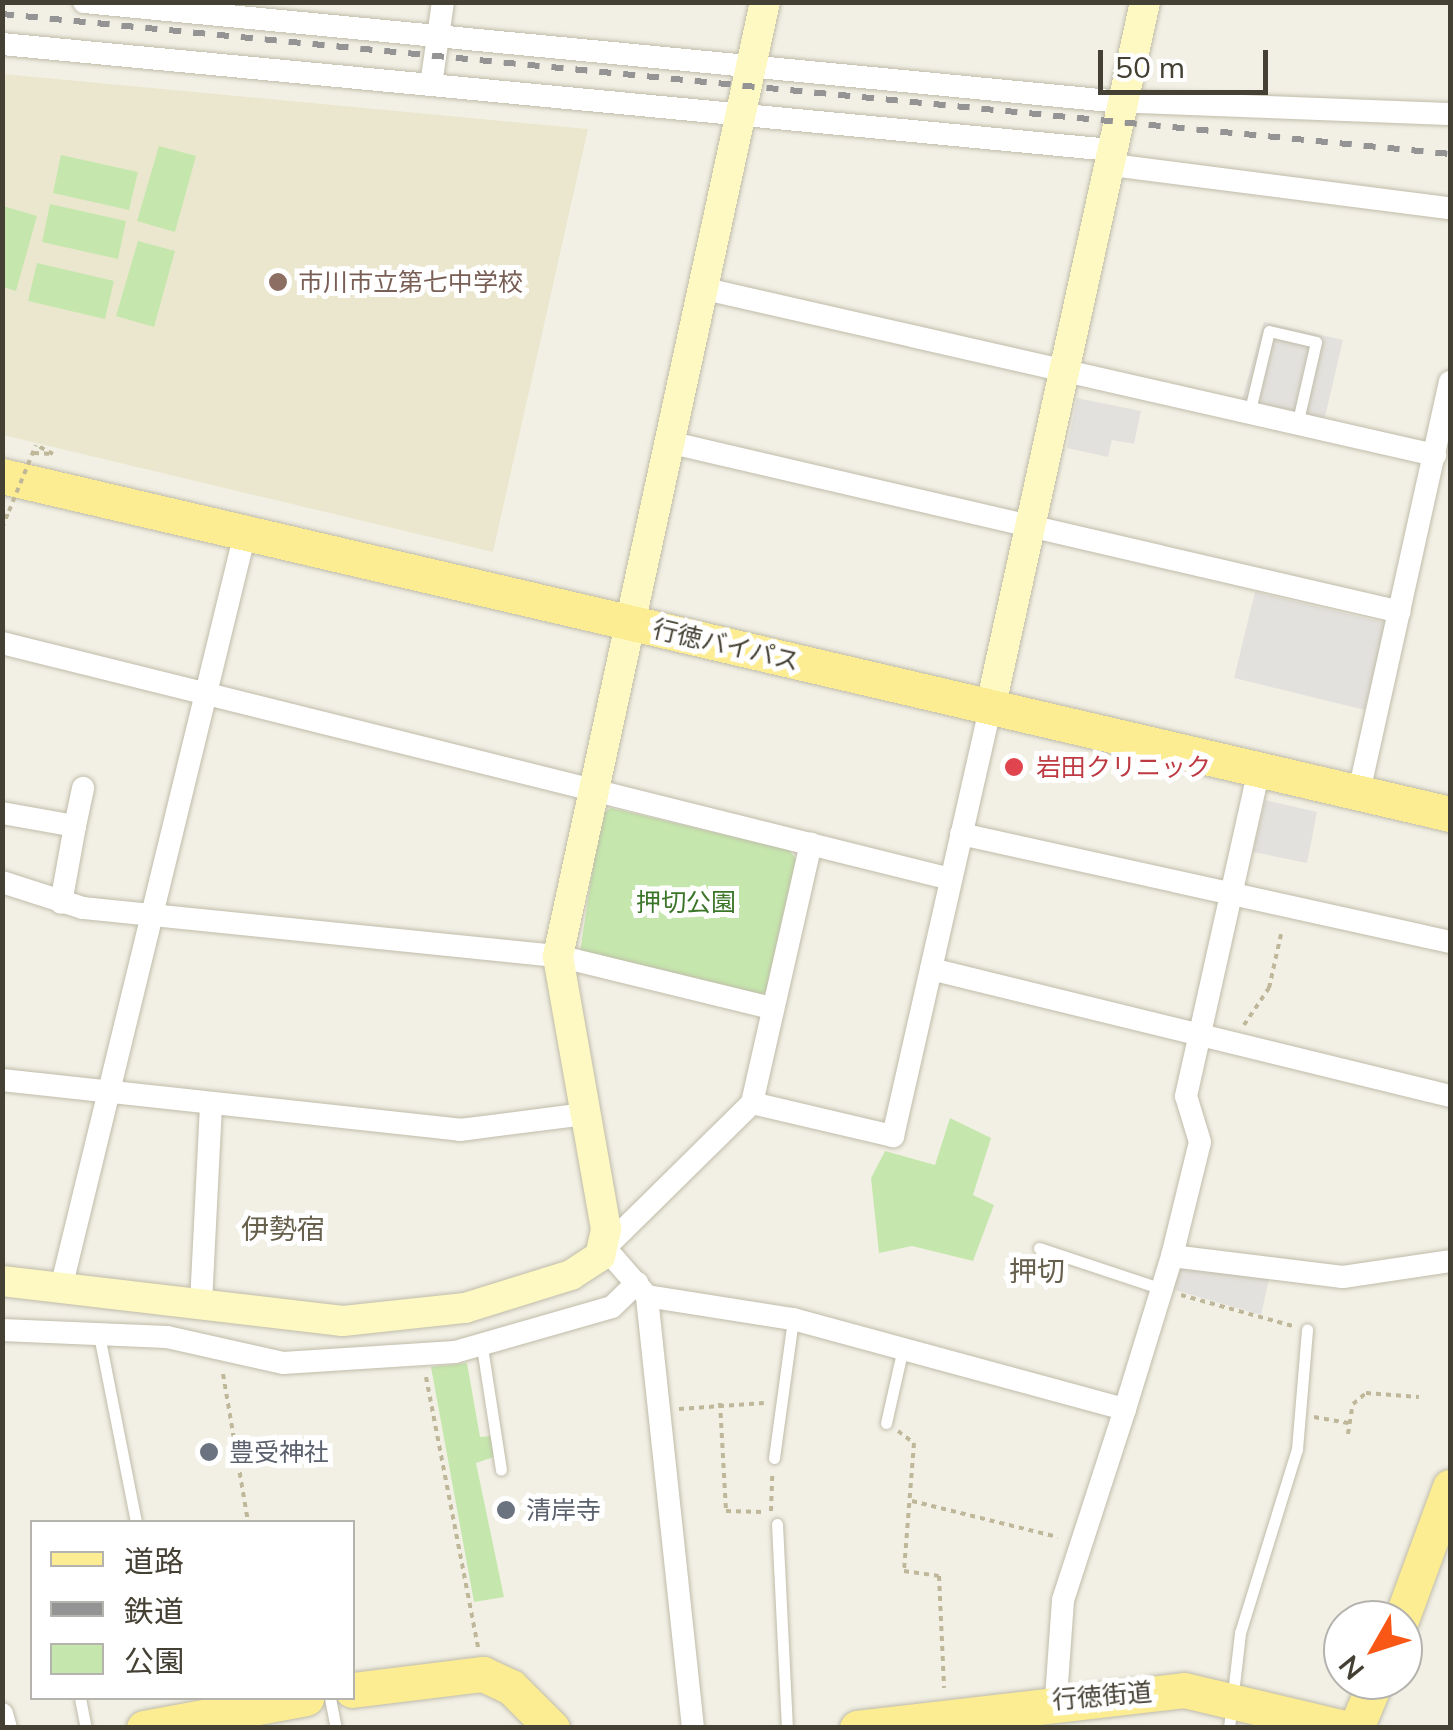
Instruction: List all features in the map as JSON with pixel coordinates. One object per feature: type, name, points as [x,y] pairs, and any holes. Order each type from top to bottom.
[{"type":"main road","name":"行徳バイパス","points":[[2,476],[1450,814]]},
{"type":"main road","points":[[1408,1600],[1450,1487]]},
{"type":"main road","points":[[355,1690],[483,1674],[511,1687],[552,1728]]},
{"type":"main road","name":"行徳街道","points":[[878,1726],[945,1716],[1017,1716],[1056,1698],[1231,1711],[1345,1728]]},
{"type":"main road","points":[[156,1722],[218,1721],[288,1700]]},
{"type":"main road","points":[[1356,1728],[1368,1700]]},
{"type":"street","points":[[84,2],[1123,100],[1450,114]]},
{"type":"street","points":[[431,85],[443,2]]},
{"type":"street","points":[[693,1728],[642,1290],[604,1248],[558,956],[765,2]]},
{"type":"street","points":[[752,1103],[894,1136],[1145,2]]},
{"type":"street","points":[[2,44],[1101,149],[1110,158],[1261,188],[1450,208]]},
{"type":"street","points":[[701,288],[1436,455]]},
{"type":"street","points":[[1359,792],[1450,382]]},
{"type":"street","points":[[668,442],[1400,612]]},
{"type":"street","points":[[91,1335],[72,1288],[108,1096],[245,533]]},
{"type":"street","points":[[2,643],[206,698],[951,879]]},
{"type":"street","points":[[1056,1698],[1063,1600],[1172,1256],[1200,1142],[1186,1096],[1258,770]]},
{"type":"street","points":[[61,903],[82,788]]},
{"type":"street","points":[[2,813],[75,826]]},
{"type":"street","points":[[961,834],[1232,897],[1450,942]]},
{"type":"street","points":[[2,1281],[202,1303],[286,1320],[422,1316],[572,1275],[752,1103],[810,844]]},
{"type":"street","points":[[2,882],[61,903],[153,916],[558,956],[772,1008]]},
{"type":"street","points":[[931,969],[1450,1096]]},
{"type":"street","points":[[2,1080],[108,1096],[460,1130],[584,1114]]},
{"type":"street","points":[[202,1303],[211,1107]]},
{"type":"street","points":[[1172,1256],[1343,1277],[1450,1260]]},
{"type":"street","points":[[2,1330],[219,1349],[283,1363],[482,1346],[612,1306],[642,1290],[793,1319],[902,1352],[1126,1409]]},
{"type":"street","points":[[2,1714],[6,1728]]},
{"type":"lane","points":[[1250,414],[1268,331],[1316,342],[1298,425]]},
{"type":"lane","points":[[1039,1248],[1162,1289]]},
{"type":"lane","points":[[774,1458],[778,1404],[793,1319]]},
{"type":"lane","points":[[1231,1711],[1300,1414],[1307,1330]]},
{"type":"lane","points":[[91,1335],[136,1520]]},
{"type":"lane","points":[[482,1346],[501,1470]]},
{"type":"lane","points":[[886,1423],[902,1352]]},
{"type":"lane","points":[[774,1519],[787,1728]]},
{"type":"lane","points":[[80,1700],[86,1728]]},
{"type":"lane","points":[[330,1700],[336,1728]]},
{"type":"path","points":[[2,528],[35,448]]},
{"type":"path","points":[[1238,1044],[1249,1008],[1269,988],[1287,907]]},
{"type":"path","points":[[1162,1289],[1307,1330]]},
{"type":"path","points":[[219,1349],[248,1520]]},
{"type":"path","points":[[421,1352],[483,1674]]},
{"type":"path","points":[[1348,1434],[1349,1423],[1366,1394],[1419,1396]]},
{"type":"path","points":[[720,1403],[726,1510],[774,1519],[774,1458]]},
{"type":"path","points":[[655,1410],[720,1403],[778,1404]]},
{"type":"path","points":[[1300,1414],[1349,1423]]},
{"type":"path","points":[[886,1423],[914,1443],[904,1571],[939,1576],[945,1716]]},
{"type":"path","points":[[912,1502],[1083,1544]]},
{"type":"shaded area","name":"市川市立第七中学校","points":[[3,74],[588,129],[493,552],[3,435]]},
{"type":"shaded area","points":[[1264,322],[1343,340],[1324,421],[1241,403]]},
{"type":"shaded area","points":[[1077,398],[1141,411],[1134,444],[1112,440],[1108,457],[1067,448]]},
{"type":"shaded area","points":[[1255,592],[1386,623],[1365,710],[1234,678]]},
{"type":"shaded area","points":[[1265,800],[1317,812],[1307,863],[1253,852]]},
{"type":"shaded area","points":[[1178,1266],[1269,1279],[1261,1315],[1171,1289]]},
{"type":"green space","points":[[159,146],[196,156],[175,232],[137,221]]},
{"type":"green space","points":[[61,155],[138,172],[129,210],[53,193]]},
{"type":"green space","points":[[50,204],[126,221],[118,259],[42,242]]},
{"type":"green space","points":[[3,206],[37,216],[16,291],[3,287]]},
{"type":"green space","points":[[138,241],[175,251],[154,327],[116,316]]},
{"type":"green space","points":[[37,263],[114,281],[105,319],[28,301]]},
{"type":"green space","name":"押切公園","points":[[611,808],[789,850],[797,860],[769,990],[757,996],[580,952],[601,814]]},
{"type":"green space","points":[[950,1118],[991,1138],[973,1195],[994,1205],[973,1261],[912,1246],[879,1253],[871,1178],[885,1151],[935,1165]]},
{"type":"green space","points":[[467,1363],[480,1437],[492,1436],[494,1457],[476,1463],[504,1597],[474,1602],[431,1367]]},
{"type":"railway","points":[[2,14],[1450,154]]},
{"type":"place","name":"市川市立第七中学校","points":[[278,282]]},
{"type":"place","name":"岩田クリニック","points":[[1014,767]]},
{"type":"place","name":"豊受神社","points":[[209,1452]]},
{"type":"place","name":"清岸寺","points":[[506,1510]]},
{"type":"district","name":"伊勢宿","points":[[283,1229]]},
{"type":"district","name":"押切","points":[[1037,1271]]}]
